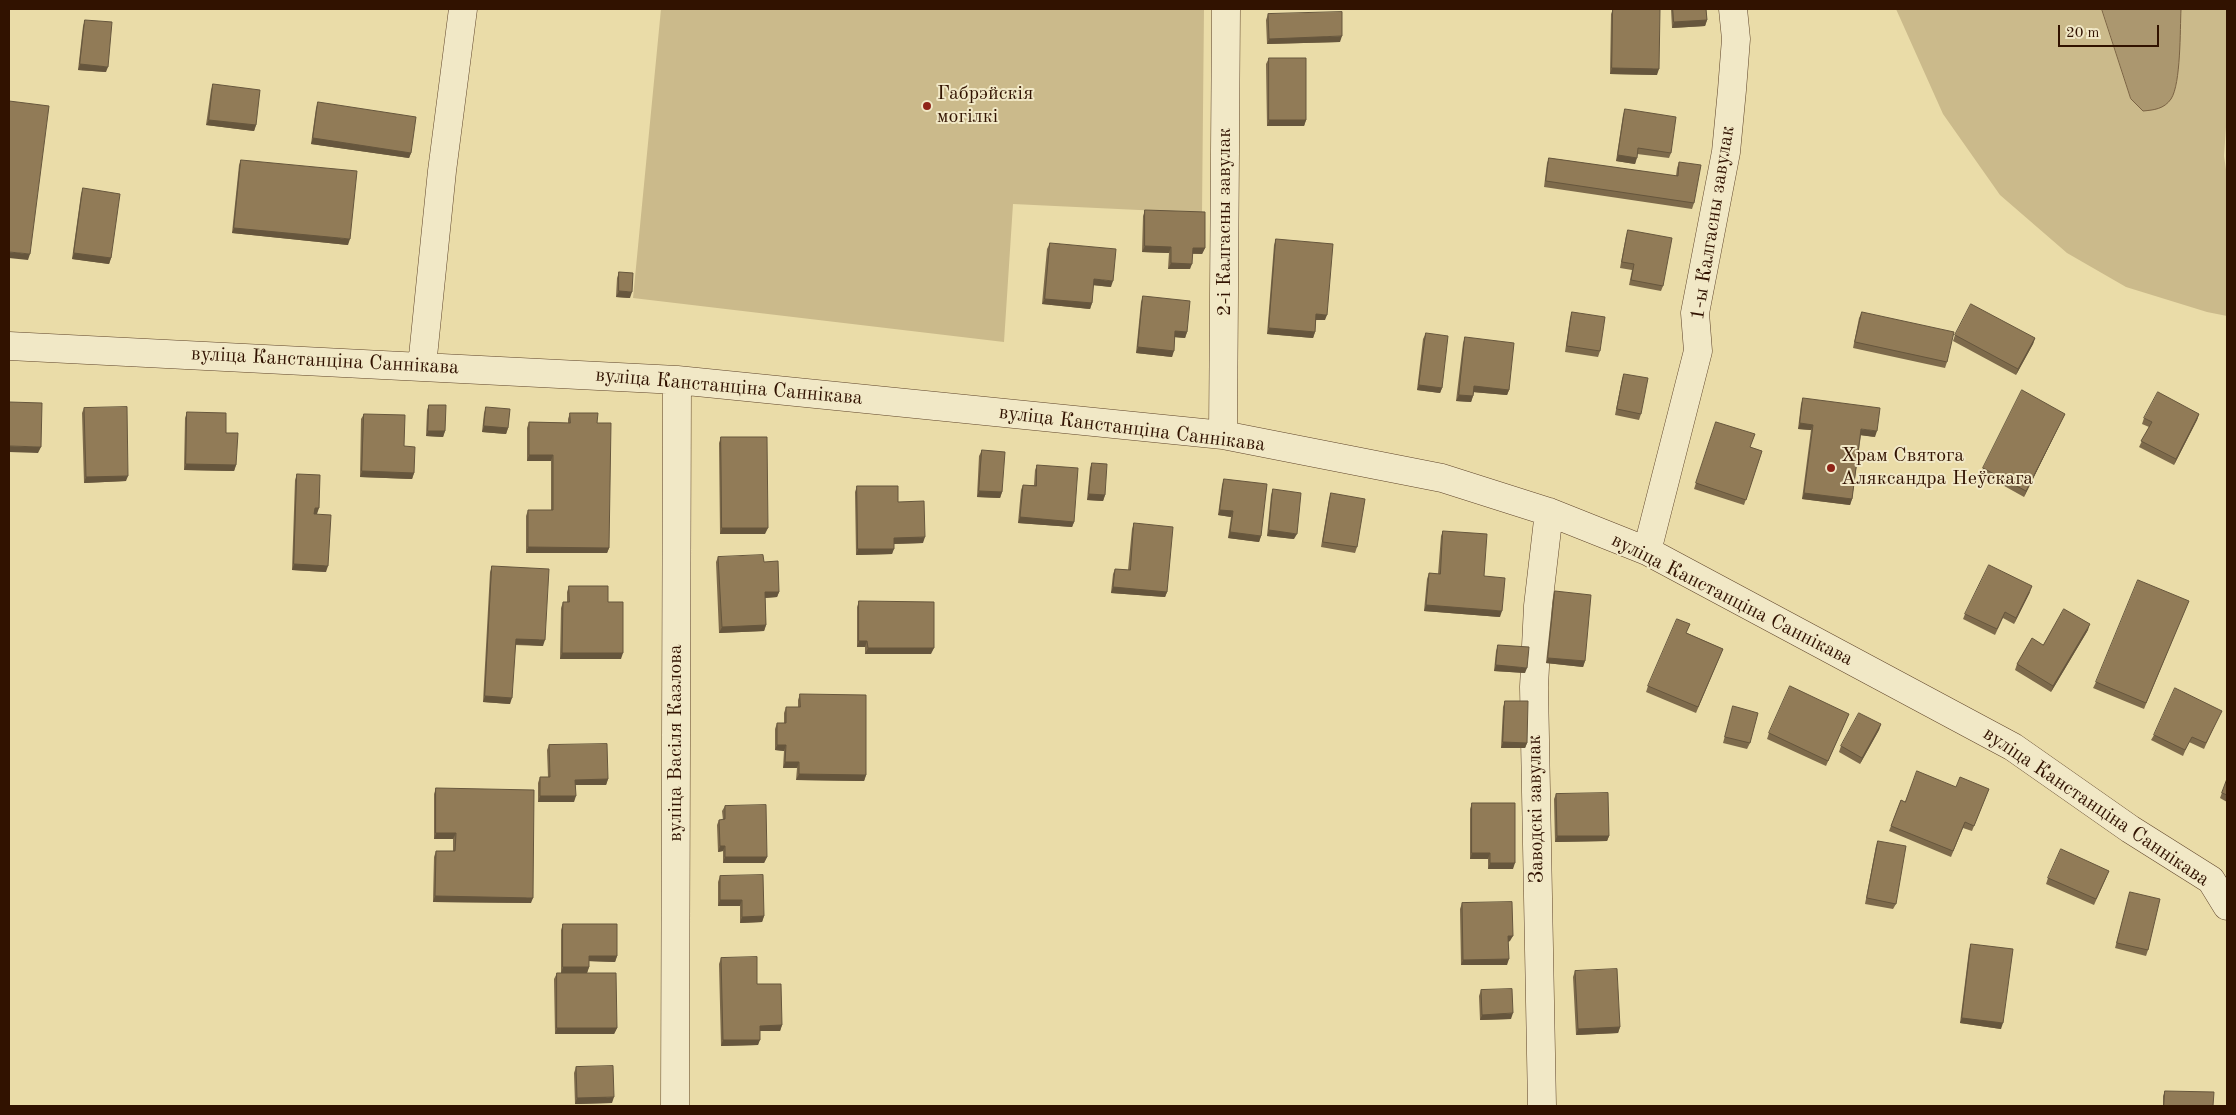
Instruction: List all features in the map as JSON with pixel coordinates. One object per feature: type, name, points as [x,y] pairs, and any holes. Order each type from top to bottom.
[{"type":"street","points":[[422,366],[442,171],[463,9]]},
{"type":"street","name":"2-і Калгасны завулак","points":[[1223,436],[1226,9]]},
{"type":"street","name":"1-ы Калгасны завулак","points":[[1646,551],[1698,350],[1695,314],[1726,152],[1736,39],[1733,9]]},
{"type":"street","name":"вуліца Канстанціна Саннікава","points":[[9,346],[676,380],[1223,436],[1442,478],[1549,512],[1646,551],[2013,747],[2130,829],[2211,880],[2227,906]]},
{"type":"street","name":"вуліца Васіля Казлова","points":[[675,1106],[676,380]]},
{"type":"street","name":"Заводскі завулак","points":[[1542,1106],[1534,687],[1538,606],[1549,512]]},
{"type":"shaded area","name":"Габрэйскія могілкі","points":[[661,9],[1204,9],[1202,213],[1013,204],[1004,342],[633,298]]},
{"type":"shaded area","points":[[1896,9],[2102,9],[2131,99],[2143,111],[2176,86],[2181,9],[2227,9],[2227,113],[2224,156],[2227,176],[2227,316],[2207,312],[2126,287],[2067,253],[2000,195],[1943,114]]},
{"type":"shaded area","points":[[2102,9],[2181,9],[2177,81],[2171,99],[2162,107],[2143,111],[2131,99]]},
{"type":"building","points":[[1613,9],[1660,9],[1659,69],[1612,68]]},
{"type":"building","points":[[1673,9],[1706,9],[1707,20],[1674,22]]},
{"type":"building","points":[[1342,12],[1342,36],[1269,39],[1268,14]]},
{"type":"building","points":[[85,20],[112,22],[108,67],[80,64]]},
{"type":"building","points":[[1269,58],[1306,58],[1306,120],[1269,120]]},
{"type":"building","points":[[213,84],[260,90],[256,125],[209,120]]},
{"type":"building","points":[[9,101],[49,106],[30,254],[9,252]]},
{"type":"building","points":[[318,102],[416,117],[411,153],[313,138]]},
{"type":"building","points":[[1625,109],[1676,117],[1671,153],[1638,148],[1637,158],[1618,155]]},
{"type":"building","points":[[1549,158],[1678,176],[1679,162],[1701,165],[1694,203],[1546,181]]},
{"type":"building","points":[[241,160],[357,171],[350,239],[234,228]]},
{"type":"building","points":[[83,188],[120,194],[111,258],[74,253]]},
{"type":"building","points":[[1145,210],[1205,212],[1205,248],[1193,248],[1192,264],[1171,263],[1171,247],[1145,246]]},
{"type":"building","points":[[1628,230],[1672,238],[1663,286],[1631,280],[1634,264],[1622,262]]},
{"type":"building","points":[[1276,239],[1333,244],[1327,315],[1316,314],[1315,332],[1269,328]]},
{"type":"building","points":[[1050,243],[1116,249],[1113,281],[1094,279],[1092,303],[1045,299]]},
{"type":"building","points":[[619,272],[633,273],[632,292],[619,291]]},
{"type":"building","points":[[1143,296],[1190,301],[1187,332],[1175,331],[1174,351],[1138,347]]},
{"type":"building","points":[[1971,304],[2035,338],[2018,369],[1955,335]]},
{"type":"building","points":[[1572,312],[1605,317],[1600,351],[1567,346]]},
{"type":"building","points":[[1862,312],[1954,332],[1947,362],[1855,342]]},
{"type":"building","points":[[1426,333],[1448,336],[1442,388],[1419,385]]},
{"type":"building","points":[[1465,337],[1514,343],[1509,390],[1474,386],[1473,396],[1459,395]]},
{"type":"building","points":[[1624,374],[1648,378],[1641,414],[1617,409]]},
{"type":"building","points":[[2022,390],[2065,414],[2026,491],[1983,468]]},
{"type":"building","points":[[2158,392],[2199,414],[2176,459],[2141,441],[2152,422],[2144,418]]},
{"type":"building","name":"Храм Святога Аляксандра Неўскага","points":[[1803,398],[1880,408],[1877,431],[1861,429],[1852,499],[1804,493],[1813,425],[1800,423]]},
{"type":"building","points":[[9,402],[42,403],[41,447],[9,446]]},
{"type":"building","points":[[429,405],[446,405],[445,431],[428,431]]},
{"type":"building","points":[[127,407],[128,476],[86,477],[84,408]]},
{"type":"building","points":[[486,407],[510,409],[508,428],[484,426]]},
{"type":"building","points":[[187,412],[226,413],[226,433],[238,433],[236,465],[186,464]]},
{"type":"building","points":[[570,413],[598,413],[597,423],[611,423],[609,548],[528,547],[528,510],[553,510],[553,455],[529,455],[529,422],[570,423]]},
{"type":"building","points":[[364,414],[405,415],[404,446],[415,447],[414,473],[362,471]]},
{"type":"building","points":[[1716,422],[1755,434],[1750,447],[1762,451],[1746,500],[1696,483]]},
{"type":"building","points":[[721,437],[767,437],[768,528],[722,528]]},
{"type":"building","points":[[982,450],[1005,452],[1002,492],[979,491]]},
{"type":"building","points":[[1092,463],[1107,464],[1105,495],[1089,494]]},
{"type":"building","points":[[1037,465],[1078,468],[1074,522],[1020,517],[1023,485],[1036,486]]},
{"type":"building","points":[[297,474],[320,475],[319,508],[315,508],[314,514],[331,515],[328,566],[294,564]]},
{"type":"building","points":[[1224,479],[1267,484],[1261,536],[1230,532],[1233,511],[1220,510]]},
{"type":"building","points":[[857,486],[898,486],[898,502],[924,501],[925,537],[894,538],[894,549],[858,549]]},
{"type":"building","points":[[1273,489],[1301,493],[1297,534],[1269,530]]},
{"type":"building","points":[[1331,493],[1365,499],[1357,547],[1323,542]]},
{"type":"building","points":[[1134,523],[1173,527],[1167,592],[1113,587],[1115,569],[1130,570]]},
{"type":"building","points":[[1443,531],[1487,534],[1484,576],[1505,578],[1502,611],[1426,605],[1429,573],[1440,574]]},
{"type":"building","points":[[763,555],[764,562],[778,561],[779,592],[765,592],[766,625],[722,627],[718,557]]},
{"type":"building","points":[[1989,565],[2032,586],[2016,618],[2005,612],[1997,629],[1965,614]]},
{"type":"building","points":[[492,566],[549,569],[545,640],[516,639],[512,698],[485,696]]},
{"type":"building","points":[[2138,580],[2189,601],[2146,703],[2096,682]]},
{"type":"building","points":[[569,586],[608,586],[608,602],[623,602],[623,653],[562,653],[563,602],[569,602]]},
{"type":"building","points":[[1555,591],[1591,595],[1585,661],[1548,658]]},
{"type":"building","points":[[859,601],[934,602],[934,648],[868,648],[867,641],[859,641]]},
{"type":"building","points":[[2064,609],[2090,624],[2053,686],[2017,664],[2032,638],[2043,645]]},
{"type":"building","points":[[1677,619],[1690,624],[1686,633],[1723,649],[1698,707],[1648,686]]},
{"type":"building","points":[[1498,645],[1529,647],[1527,668],[1496,665]]},
{"type":"building","points":[[1790,686],[1849,714],[1828,761],[1769,733]]},
{"type":"building","points":[[2175,688],[2222,711],[2206,743],[2192,737],[2185,750],[2154,735]]},
{"type":"building","points":[[800,694],[866,695],[866,775],[799,774],[799,762],[785,762],[786,745],[777,745],[777,723],[786,723],[786,707],[800,707]]},
{"type":"building","points":[[1505,701],[1528,701],[1527,743],[1503,742]]},
{"type":"building","points":[[1733,706],[1758,713],[1750,743],[1725,737]]},
{"type":"building","points":[[1859,713],[1881,724],[1862,758],[1841,746]]},
{"type":"building","points":[[607,744],[608,779],[575,780],[576,796],[540,796],[540,777],[550,777],[549,745]]},
{"type":"building","points":[[1917,771],[1956,787],[1960,777],[1989,789],[1974,826],[1965,822],[1953,851],[1891,826],[1901,800],[1905,802]]},
{"type":"building","points":[[2227,779],[2227,795],[2222,793]]},
{"type":"building","points":[[436,788],[534,790],[533,898],[435,896],[436,851],[455,851],[456,833],[436,833]]},
{"type":"building","points":[[1608,793],[1609,836],[1557,836],[1556,794]]},
{"type":"building","points":[[1472,803],[1515,803],[1515,863],[1490,863],[1490,853],[1472,853]]},
{"type":"building","points":[[766,805],[767,857],[725,857],[725,846],[720,846],[719,820],[725,819],[725,806]]},
{"type":"building","points":[[1878,841],[1906,846],[1896,904],[1867,898]]},
{"type":"building","points":[[2061,849],[2109,871],[2096,899],[2048,878]]},
{"type":"building","points":[[763,875],[764,916],[742,917],[742,900],[720,900],[720,876]]},
{"type":"building","points":[[2130,892],[2160,899],[2148,950],[2117,943]]},
{"type":"building","points":[[1512,902],[1513,936],[1508,936],[1509,959],[1463,960],[1462,903]]},
{"type":"building","points":[[563,924],[617,924],[617,956],[589,956],[589,967],[563,967]]},
{"type":"building","points":[[1971,944],[2013,949],[2003,1023],[1962,1018]]},
{"type":"building","points":[[757,957],[757,984],[781,984],[782,1025],[760,1026],[760,1040],[723,1040],[721,958]]},
{"type":"building","points":[[1617,969],[1620,1027],[1578,1029],[1575,971]]},
{"type":"building","points":[[557,973],[616,973],[617,1028],[557,1028]]},
{"type":"building","points":[[1512,989],[1513,1013],[1482,1015],[1481,990]]},
{"type":"building","points":[[613,1066],[614,1097],[577,1098],[576,1067]]},
{"type":"building","points":[[2165,1091],[2214,1092],[2213,1106],[2164,1106]]},
{"type":"place","name":"Габрэйскія могілкі","points":[[927,106]]},
{"type":"place","name":"Храм Святога Аляксандра Неўскага","points":[[1831,468]]}]
